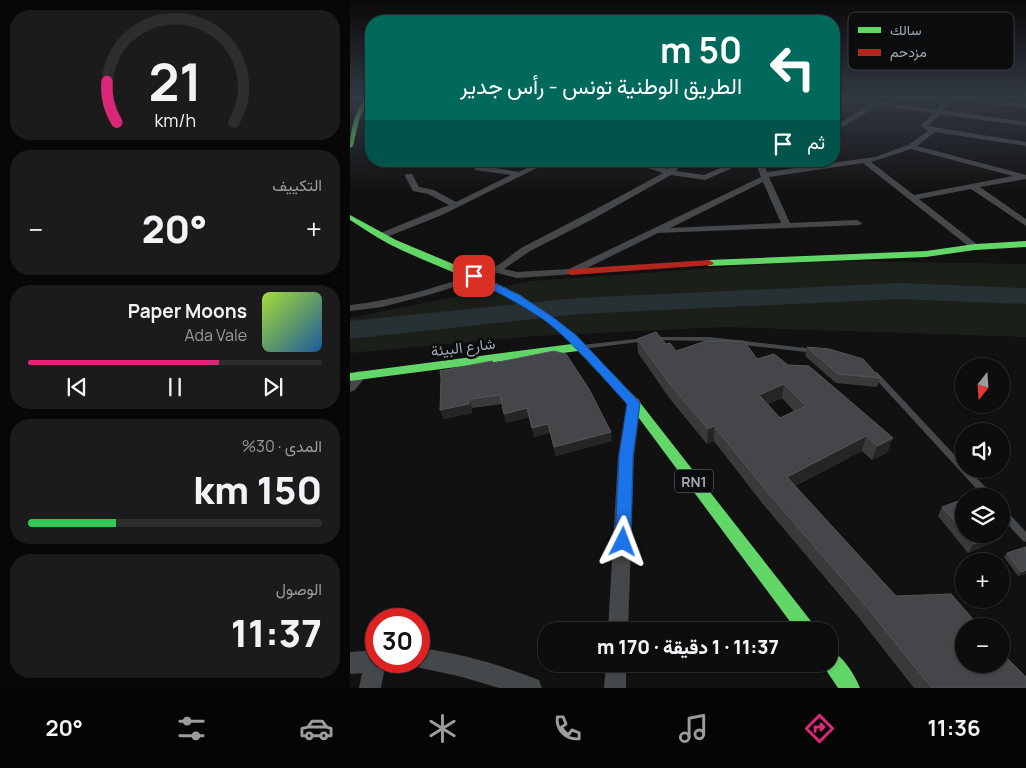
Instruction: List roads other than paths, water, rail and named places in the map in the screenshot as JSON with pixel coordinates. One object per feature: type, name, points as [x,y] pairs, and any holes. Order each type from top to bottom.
[{"type":"main road","points":[[350,146],[353,129]]},
{"type":"main road","name":"RN1","points":[[350,217],[381,236],[474,276],[516,297],[550,320],[572,338],[634,403],[801,622]]},
{"type":"main road","points":[[571,272],[720,262],[926,254],[974,247],[1026,244]]},
{"type":"main road","name":"شارع البيئة","points":[[354,376],[580,347]]},
{"type":"main road","points":[[838,671],[850,688]]},
{"type":"street","points":[[928,129],[1026,144]]},
{"type":"street","points":[[840,166],[866,162],[911,148],[934,130]]},
{"type":"street","points":[[911,148],[1025,176]]},
{"type":"street","points":[[866,162],[974,247]]},
{"type":"street","points":[[478,167],[521,175]]},
{"type":"street","points":[[381,236],[456,205],[536,167]]},
{"type":"street","points":[[652,167],[705,178],[730,167]]},
{"type":"street","points":[[350,308],[378,305],[496,270],[526,249],[590,217],[670,172],[675,167]]},
{"type":"street","points":[[761,167],[787,226]]},
{"type":"street","points":[[496,270],[517,275],[571,272],[765,177],[832,167]]},
{"type":"street","points":[[409,176],[416,188],[431,192],[456,205]]},
{"type":"street","points":[[913,198],[1025,176]]},
{"type":"street","points":[[972,186],[1026,223]]},
{"type":"street","points":[[658,231],[858,223]]},
{"type":"street","points":[[350,388],[354,376]]},
{"type":"street","points":[[618,622],[626,456],[634,403]]},
{"type":"street","points":[[430,660],[495,676],[531,688]]},
{"type":"street","points":[[350,663],[365,662]]},
{"type":"street","points":[[615,688],[616,672]]},
{"type":"street","points":[[370,688],[373,673]]},
{"type":"lane","points":[[580,347],[649,339],[709,339],[823,352]]},
{"type":"lane","points":[[873,371],[981,488]]},
{"type":"lane","points":[[1010,521],[1026,538]]},
{"type":"waterway","points":[[350,330],[578,306],[900,291],[1026,296]]}]
